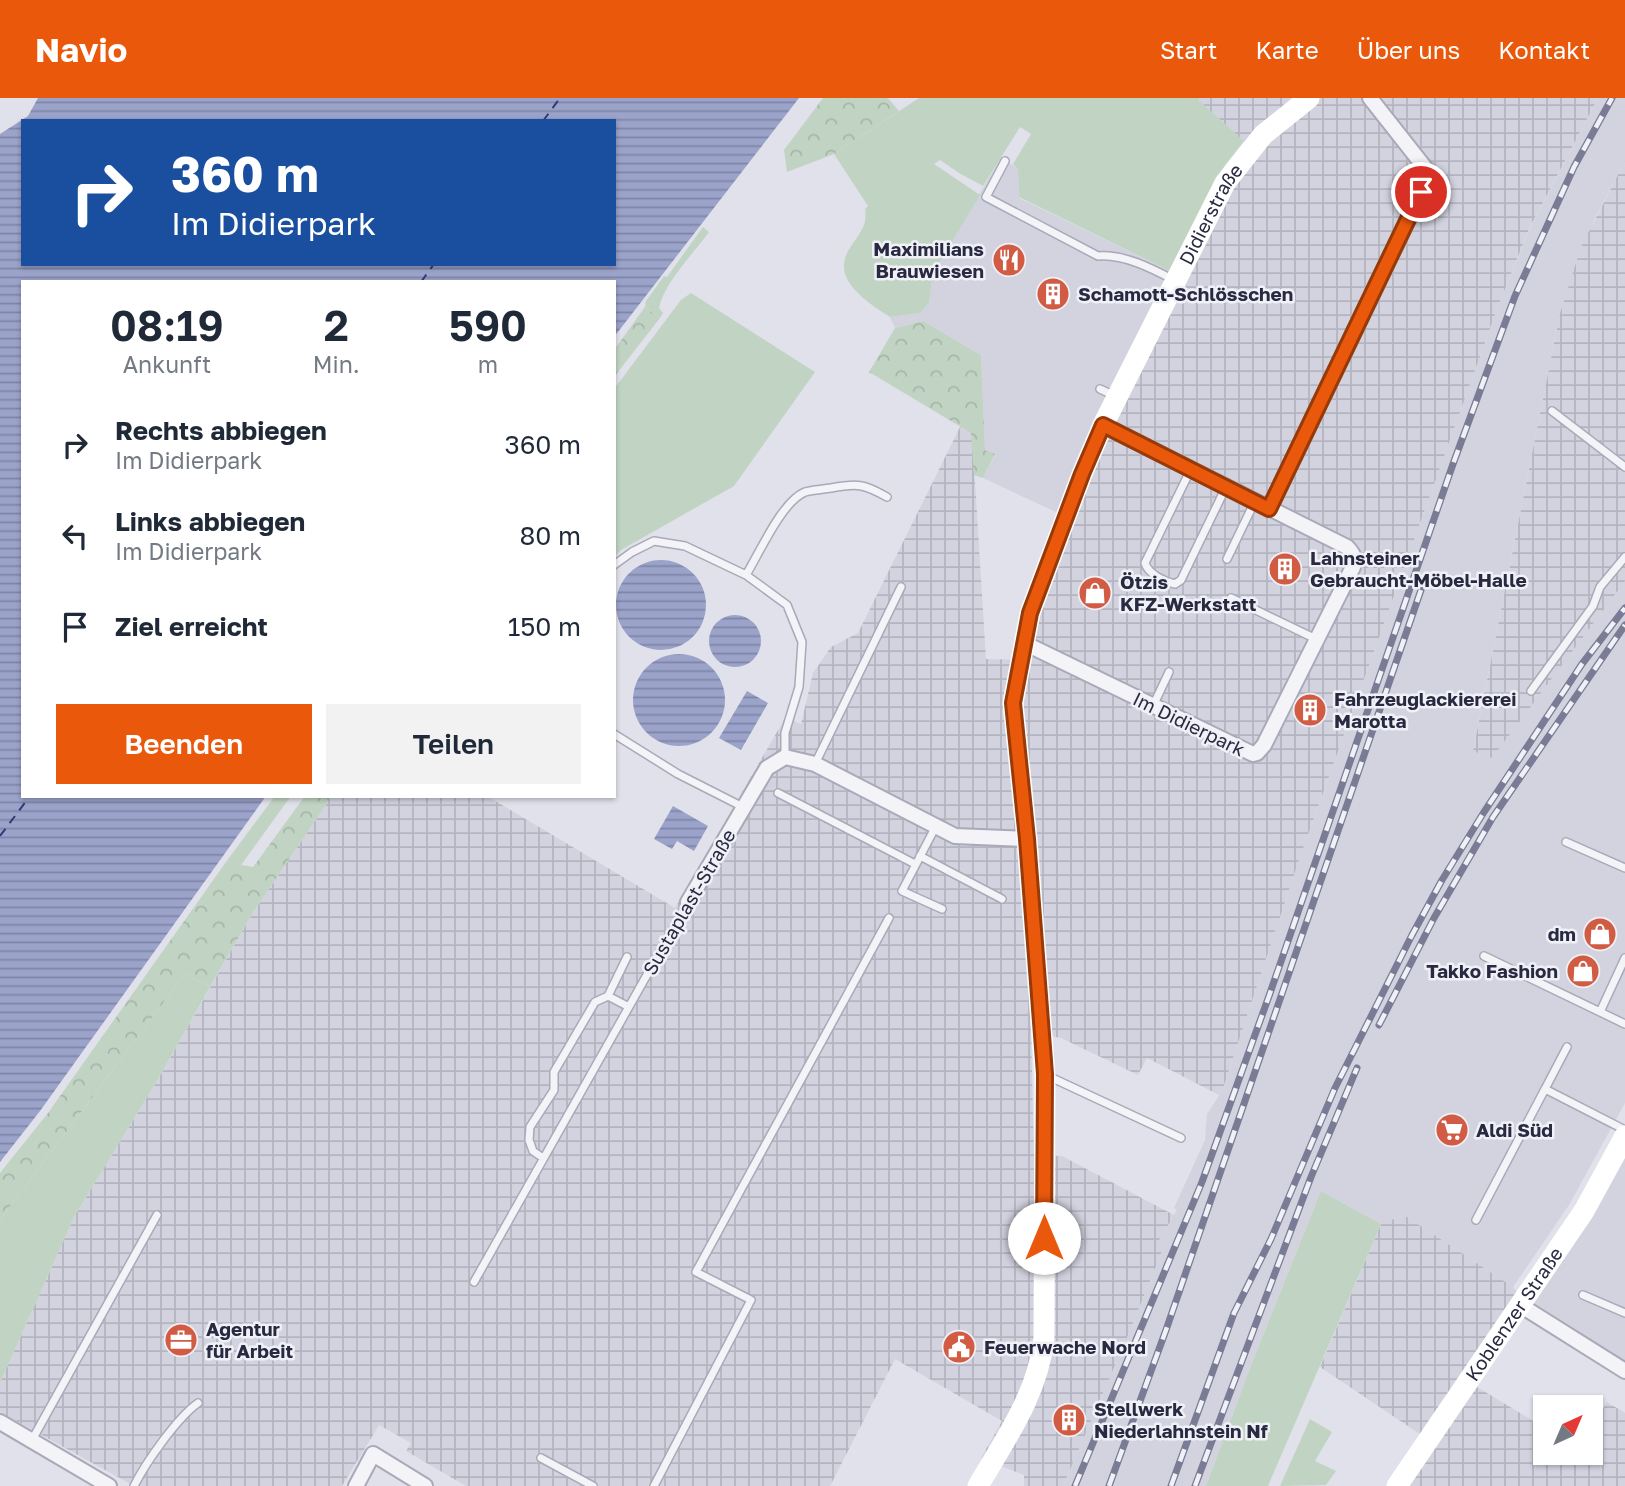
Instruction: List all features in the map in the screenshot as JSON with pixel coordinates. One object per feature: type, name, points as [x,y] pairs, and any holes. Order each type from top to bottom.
[{"type":"street","name":"Didierstraße","points":[[978,1486],[1031,1394],[1041,1364],[1044,1338],[1045,1074],[1027,839],[1013,703],[1030,613],[1103,425],[1109,392],[1176,281],[1225,183],[1264,135],[1309,98]]},
{"type":"street","points":[[1269,509],[1430,174],[1370,98]]},
{"type":"street","name":"Im Didierpark","points":[[1024,642],[1248,754],[1257,753],[1264,745],[1353,568],[1355,560],[1348,547],[1103,425]]},
{"type":"street","points":[[785,757],[815,764],[955,836],[1027,839]]},
{"type":"street","name":"Sustaplast-Straße","points":[[688,902],[767,768],[785,757]]},
{"type":"street","name":"Koblenzer Straße","points":[[1397,1486],[1591,1200],[1625,1136]]},
{"type":"street","points":[[1520,1305],[1625,1371]]},
{"type":"street","points":[[0,1422],[109,1486]]},
{"type":"street","points":[[356,1486],[373,1454],[425,1486]]},
{"type":"lane","points":[[1005,161],[986,197],[1098,256],[1112,255],[1150,268],[1176,281]]},
{"type":"lane","points":[[1552,411],[1625,467]]},
{"type":"lane","points":[[1191,469],[1145,564],[1148,571],[1169,582],[1175,584],[1181,580],[1227,487]]},
{"type":"lane","points":[[746,575],[785,510],[793,499],[804,492],[853,484],[867,485],[887,497]]},
{"type":"lane","points":[[1227,559],[1255,501]]},
{"type":"lane","points":[[616,564],[654,541],[685,546],[746,575],[787,605],[802,642],[799,687],[785,733],[785,757]]},
{"type":"lane","points":[[1531,691],[1593,607],[1600,587],[1625,557]]},
{"type":"lane","points":[[815,764],[901,587]]},
{"type":"lane","points":[[1231,598],[1317,639]]},
{"type":"lane","points":[[1153,706],[1169,672]]},
{"type":"lane","points":[[616,735],[678,775],[743,807]]},
{"type":"lane","points":[[778,793],[915,864]]},
{"type":"lane","points":[[936,826],[902,891],[942,909]]},
{"type":"lane","points":[[1566,842],[1625,868]]},
{"type":"lane","points":[[920,856],[1002,899]]},
{"type":"lane","name":"Sustaplast-Straße","points":[[474,1282],[688,902]]},
{"type":"lane","points":[[654,1486],[751,1300],[696,1272],[889,918]]},
{"type":"lane","points":[[1485,956],[1625,1024]]},
{"type":"lane","points":[[543,1158],[533,1150],[529,1140],[530,1127],[554,1090],[554,1072],[595,1002],[608,996],[627,957]]},
{"type":"lane","points":[[1600,1012],[1625,958]]},
{"type":"lane","points":[[608,996],[629,1007]]},
{"type":"lane","points":[[1476,1220],[1567,1047]]},
{"type":"lane","points":[[1045,1074],[1181,1138]]},
{"type":"lane","points":[[1545,1089],[1625,1130]]},
{"type":"lane","points":[[31,1441],[157,1215]]},
{"type":"lane","points":[[1583,1295],[1625,1313]]},
{"type":"lane","points":[[134,1486],[149,1460],[184,1416],[198,1403]]},
{"type":"lane","points":[[541,1458],[593,1486]]},
{"type":"shaded area","points":[[1196,98],[1598,98],[1529,229],[1497,309],[1300,857],[1222,1091],[1219,1095],[1147,1058],[1138,1075],[1061,1038],[1031,1032],[1034,1155],[1062,1156],[1174,1215],[1159,1240],[1164,1246],[1063,1486],[1024,1486],[1024,1475],[981,1458],[1002,1421],[895,1359],[830,1486],[466,1486],[406,1451],[411,1443],[379,1425],[342,1486],[134,1486],[0,1412],[0,1383],[74,1217],[157,1081],[252,914],[331,798],[490,798],[675,908],[785,718],[801,724],[813,673],[831,647],[858,633],[960,427],[972,433],[986,659],[1027,660],[1035,630],[1089,479],[1178,295],[1233,188],[1256,153]]},
{"type":"shaded area","points":[[1598,98],[1625,98],[1625,161],[1594,220],[1560,313],[1473,750],[1625,581],[1625,1103],[1569,1205],[1513,1287],[1404,1215],[1381,1224],[1321,1191],[1206,1486],[1063,1486],[1164,1246],[1158,1241],[1177,1210],[1174,1208],[1205,1140],[1207,1114],[1222,1091],[1300,857],[1497,309],[1529,230]]},
{"type":"shaded area","points":[[1001,157],[1018,169],[1019,198],[1170,271],[1058,513],[983,478],[995,455],[985,450],[981,355],[923,321],[895,328],[890,317],[920,313],[929,303],[933,273]]},
{"type":"shaded area","points":[[1625,161],[1625,581],[1492,758],[1473,751],[1560,313],[1581,247]]},
{"type":"shaded area","points":[[1625,1145],[1625,1362],[1527,1303]]},
{"type":"shaded area","points":[[1404,1215],[1513,1287],[1527,1303],[1477,1387],[1533,1421],[1533,1465],[1603,1465],[1603,1409],[1607,1402],[1625,1413],[1625,1486],[1408,1486],[1436,1445],[1320,1367],[1381,1224]]},
{"type":"green space","points":[[823,98],[888,98],[899,111],[834,154],[787,172],[784,150]]},
{"type":"green space","points":[[919,98],[1196,98],[1244,141],[1225,165],[1170,271],[1019,197],[1018,169],[1013,164],[1031,134],[1020,127],[983,186],[940,160],[934,164],[980,195],[933,273],[929,303],[920,313],[890,317],[858,293],[846,277],[846,256],[862,229],[865,209],[868,206],[834,154]]},
{"type":"green space","points":[[703,227],[709,232],[667,289],[659,308],[663,313],[660,318],[645,307],[646,301]]},
{"type":"green space","points":[[691,293],[815,372],[734,486],[616,555],[616,386],[681,300]]},
{"type":"green space","points":[[645,307],[660,318],[616,374],[616,347]]},
{"type":"green space","points":[[923,321],[981,355],[985,450],[995,454],[983,478],[974,475],[971,433],[869,372],[895,328]]},
{"type":"green space","points":[[274,798],[290,798],[241,865],[226,862]]},
{"type":"green space","points":[[304,798],[331,798],[252,914],[210,987],[185,974],[0,1220],[0,1173],[48,1113],[226,862],[253,867]]},
{"type":"green space","points":[[185,974],[210,987],[157,1081],[74,1217],[0,1383],[0,1220]]},
{"type":"green space","points":[[1321,1191],[1381,1224],[1268,1486],[1206,1486],[1250,1368]]},
{"type":"green space","points":[[1310,1419],[1332,1432],[1315,1461],[1336,1471],[1326,1485],[1280,1486]]},
{"type":"water","points":[[38,98],[799,98],[616,334],[616,280],[21,280],[21,798],[265,798],[40,1111],[0,1162],[0,134],[21,120],[21,266],[616,266],[616,119],[23,119],[28,116]]},
{"type":"water","points":[[661,560],[678,564],[693,573],[702,588],[706,605],[702,622],[693,637],[678,646],[661,650],[644,646],[629,637],[620,622],[616,605],[620,588],[629,573],[644,564]]},
{"type":"water","points":[[735,615],[745,617],[753,623],[759,631],[759,651],[753,659],[745,665],[735,667],[725,665],[717,659],[711,651],[709,641],[711,631],[717,623],[725,617]]},
{"type":"water","points":[[679,654],[697,658],[711,668],[721,682],[725,700],[721,718],[711,732],[697,742],[679,746],[661,742],[647,732],[637,718],[633,700],[637,682],[647,668],[661,658]]},
{"type":"water","points":[[747,691],[768,703],[741,750],[719,738]]},
{"type":"water","points":[[673,806],[708,826],[694,851],[677,841],[672,849],[654,839]]},
{"type":"ferry route","points":[[544,119],[560,98]]},
{"type":"ferry route","points":[[422,280],[433,266]]},
{"type":"ferry route","points":[[0,836],[28,798]]},
{"type":"railway","points":[[1075,1486],[1202,1182],[1453,464],[1515,296],[1574,167],[1612,98]]},
{"type":"railway","points":[[1109,1486],[1166,1330],[1421,590]]},
{"type":"railway","points":[[1171,1486],[1234,1313],[1271,1239],[1335,1088],[1412,935],[1484,812],[1582,664],[1625,608]]},
{"type":"railway","points":[[1379,1025],[1434,918],[1493,817],[1625,625]]},
{"type":"railway","points":[[1195,1486],[1311,1177],[1357,1068]]},
{"type":"place","name":"Maximilians Brauwiesen","points":[[1009,260]]},
{"type":"place","name":"Schamott-Schlösschen","points":[[1053,294]]},
{"type":"place","name":"Lahnsteiner Gebraucht-Möbel-Halle","points":[[1285,569]]},
{"type":"place","name":"Ötzis KFZ-Werkstatt","points":[[1095,593]]},
{"type":"place","name":"Fahrzeuglackiererei Marotta","points":[[1310,710]]},
{"type":"place","name":"dm","points":[[1600,934]]},
{"type":"place","name":"Takko Fashion","points":[[1583,971]]},
{"type":"place","name":"Aldi Süd","points":[[1452,1130]]},
{"type":"place","name":"Agentur für Arbeit","points":[[181,1340]]},
{"type":"place","name":"Feuerwache Nord","points":[[959,1347]]},
{"type":"place","name":"Stellwerk Niederlahnstein Nf","points":[[1069,1420]]},
{"type":"route","points":[[1044,1238],[1045,1074],[1027,839],[1013,703],[1030,613],[1043,576],[1103,425],[1269,509],[1421,192]]}]
